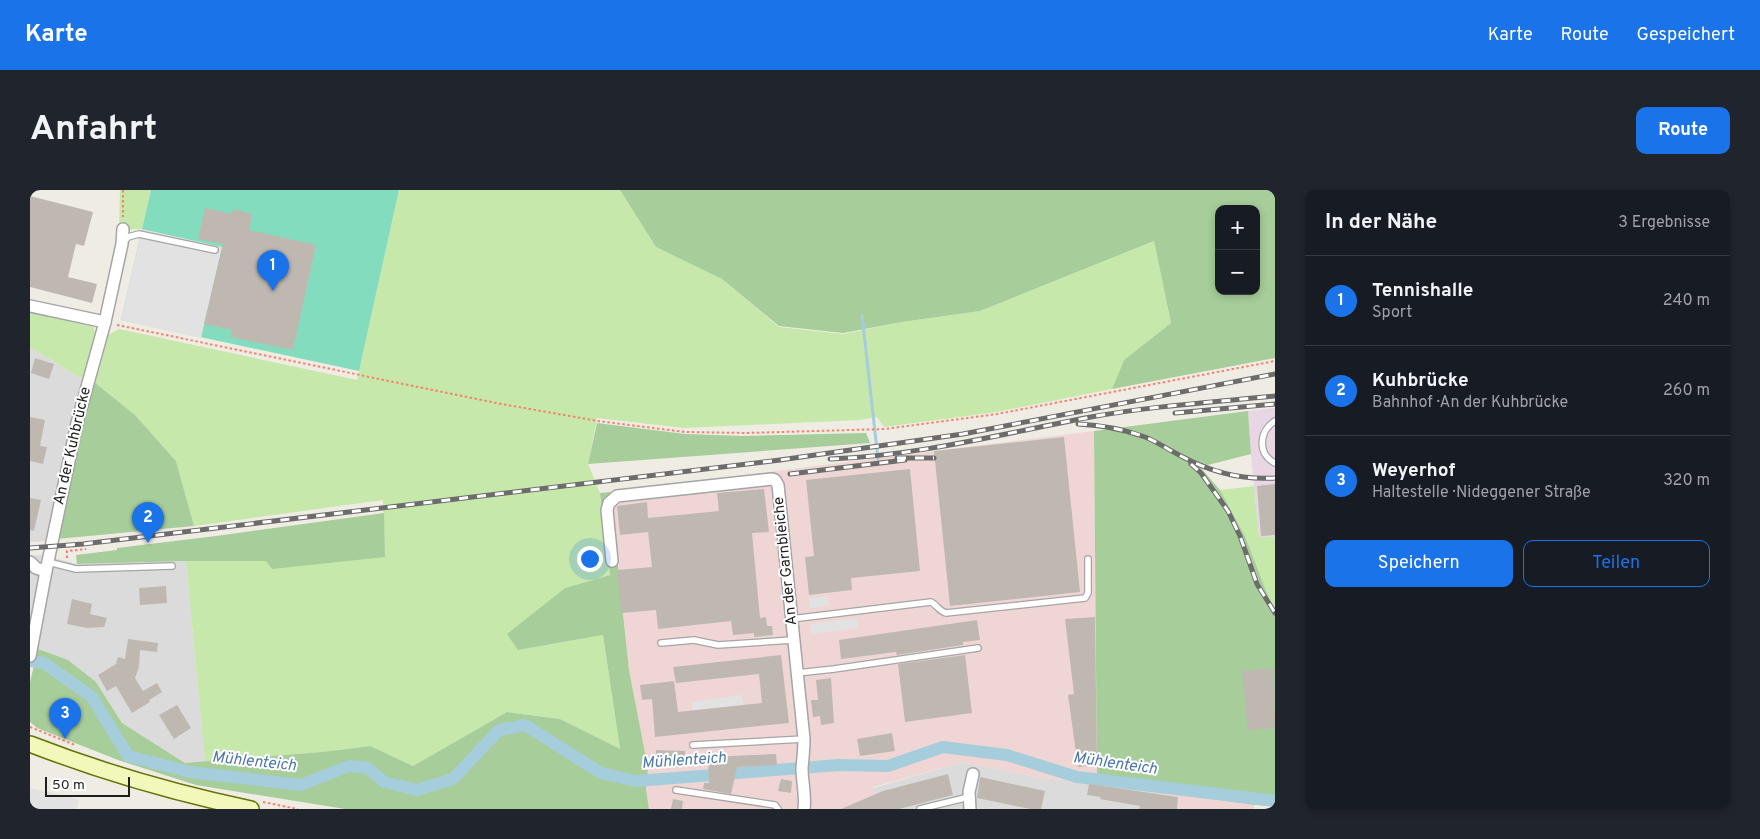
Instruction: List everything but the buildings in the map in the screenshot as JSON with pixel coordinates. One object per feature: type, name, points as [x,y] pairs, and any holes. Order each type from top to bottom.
[{"type":"main road","points":[[30,744],[135,781],[190,796],[250,809]]},
{"type":"street","name":"An der Kuhbrücke","points":[[31,651],[50,566],[77,423],[105,322],[122,244],[123,229]]},
{"type":"street","points":[[30,306],[105,322]]},
{"type":"street","name":"An der Garnbleiche","points":[[612,561],[607,510],[609,503],[618,496],[775,480],[778,485],[804,739],[804,809]]},
{"type":"street","points":[[30,562],[36,568],[50,566]]},
{"type":"street","points":[[970,809],[969,797],[973,774]]},
{"type":"lane","points":[[122,244],[128,237],[139,234],[215,250]]},
{"type":"lane","points":[[1275,421],[1268,426],[1263,436],[1262,448],[1267,458],[1275,463]]},
{"type":"lane","points":[[791,619],[931,602],[941,612],[946,613],[1085,598],[1088,594],[1088,559]]},
{"type":"lane","points":[[50,566],[76,569],[172,566]]},
{"type":"lane","points":[[661,643],[694,640],[718,645],[793,640]]},
{"type":"lane","points":[[797,673],[978,648]]},
{"type":"lane","points":[[694,746],[804,739]]},
{"type":"lane","points":[[676,790],[775,805],[778,809]]},
{"type":"lane","points":[[920,809],[969,797]]},
{"type":"path","points":[[123,190],[123,229]]},
{"type":"path","points":[[105,322],[496,404],[685,432],[746,433],[885,430],[997,414],[1275,361]]},
{"type":"path","points":[[50,566],[58,558],[68,558],[67,551],[86,549]]},
{"type":"shaded area","points":[[142,229],[222,247],[201,338],[121,320]]},
{"type":"shaded area","points":[[30,347],[77,376],[84,378],[72,422],[46,541],[30,542]]},
{"type":"shaded area","points":[[1275,408],[1275,592],[1259,537],[1248,411]]},
{"type":"shaded area","points":[[1094,431],[1097,783],[1042,778],[963,762],[873,787],[878,809],[649,809],[646,789],[648,768],[629,670],[610,492]]},
{"type":"shaded area","points":[[42,555],[77,564],[186,561],[205,762],[185,763],[122,723],[96,682],[38,649],[30,649],[30,556]]},
{"type":"shaded area","points":[[828,596],[829,606],[810,608],[809,598]]},
{"type":"shaded area","points":[[857,618],[858,628],[811,634],[810,624]]},
{"type":"shaded area","points":[[742,695],[744,705],[693,710],[692,702]]},
{"type":"shaded area","points":[[963,762],[1042,778],[1097,783],[1159,792],[1156,809],[878,809],[873,788]]},
{"type":"shaded area","points":[[30,788],[79,799],[77,809],[30,809]]},
{"type":"shaded area","points":[[1159,792],[1254,805],[1254,809],[1156,809]]},
{"type":"green space","points":[[120,190],[151,190],[142,229],[119,230]]},
{"type":"green space","points":[[151,190],[399,190],[359,371],[121,320]]},
{"type":"green space","points":[[399,190],[620,190],[656,247],[722,279],[779,327],[843,334],[902,322],[980,311],[1154,241],[1171,323],[1124,360],[1112,389],[997,412],[884,427],[877,417],[860,420],[684,428],[597,418],[588,464],[600,493],[610,575],[565,588],[518,650],[603,635],[620,750],[560,719],[507,712],[413,766],[369,746],[205,762],[186,561],[266,561],[385,556],[383,500],[194,526],[176,461],[135,415],[94,382],[108,335],[119,329],[357,380]]},
{"type":"green space","points":[[620,190],[1275,190],[1275,358],[1112,389],[1124,360],[1171,323],[1154,241],[980,311],[902,322],[843,333],[779,326],[722,279],[656,247]]},
{"type":"green space","points":[[30,313],[94,327],[95,336],[84,378],[77,376],[30,347]]},
{"type":"green space","points":[[94,382],[135,415],[176,461],[194,526],[57,539]]},
{"type":"green space","points":[[1248,411],[1251,454],[1200,467],[1220,490],[1245,536],[1275,614],[1275,806],[1254,805],[1097,783],[1094,431]]},
{"type":"green space","points":[[597,423],[685,434],[743,436],[866,433],[870,443],[588,464]]},
{"type":"green space","points":[[1254,486],[1259,537],[1275,537],[1275,614],[1245,536],[1220,490]]},
{"type":"green space","points":[[610,492],[629,670],[648,768],[646,789],[649,809],[345,809],[196,785],[118,760],[37,728],[30,722],[30,682],[38,649],[68,660],[96,682],[122,723],[185,763],[322,752],[370,746],[413,766],[507,712],[560,719],[620,749],[603,635],[518,650],[507,634],[565,588],[610,575],[600,493]]},
{"type":"green space","points":[[384,513],[385,557],[272,569],[266,561],[77,564],[76,555],[117,550],[117,548]]},
{"type":"waterway","points":[[862,315],[878,459]]},
{"type":"waterway","name":"Mühlenteich","points":[[30,661],[44,663],[92,697],[128,756],[190,772],[301,785],[349,766],[368,768],[384,782],[417,790],[453,779],[499,730],[525,725],[601,773],[636,781],[839,765],[888,766],[943,747],[1007,755],[1077,777],[1275,801]]},
{"type":"railway","points":[[30,548],[83,544],[780,460],[963,434],[1275,374]]},
{"type":"railway","points":[[830,459],[929,449],[1091,417],[1137,410],[1275,396]]},
{"type":"railway","points":[[1175,413],[1275,404]]},
{"type":"railway","points":[[1078,424],[1095,425],[1137,434],[1155,441],[1178,455],[1216,471],[1251,478],[1275,478]]},
{"type":"railway","points":[[897,458],[934,458]]},
{"type":"railway","points":[[790,474],[905,460]]},
{"type":"railway","points":[[1191,464],[1201,473],[1228,511],[1240,536],[1257,584],[1275,613]]},
{"type":"place","name":"Tennishalle","points":[[273,291]]},
{"type":"place","name":"Kuhbrücke","points":[[148,543]]},
{"type":"place","name":"Weyerhof","points":[[65,739]]}]
